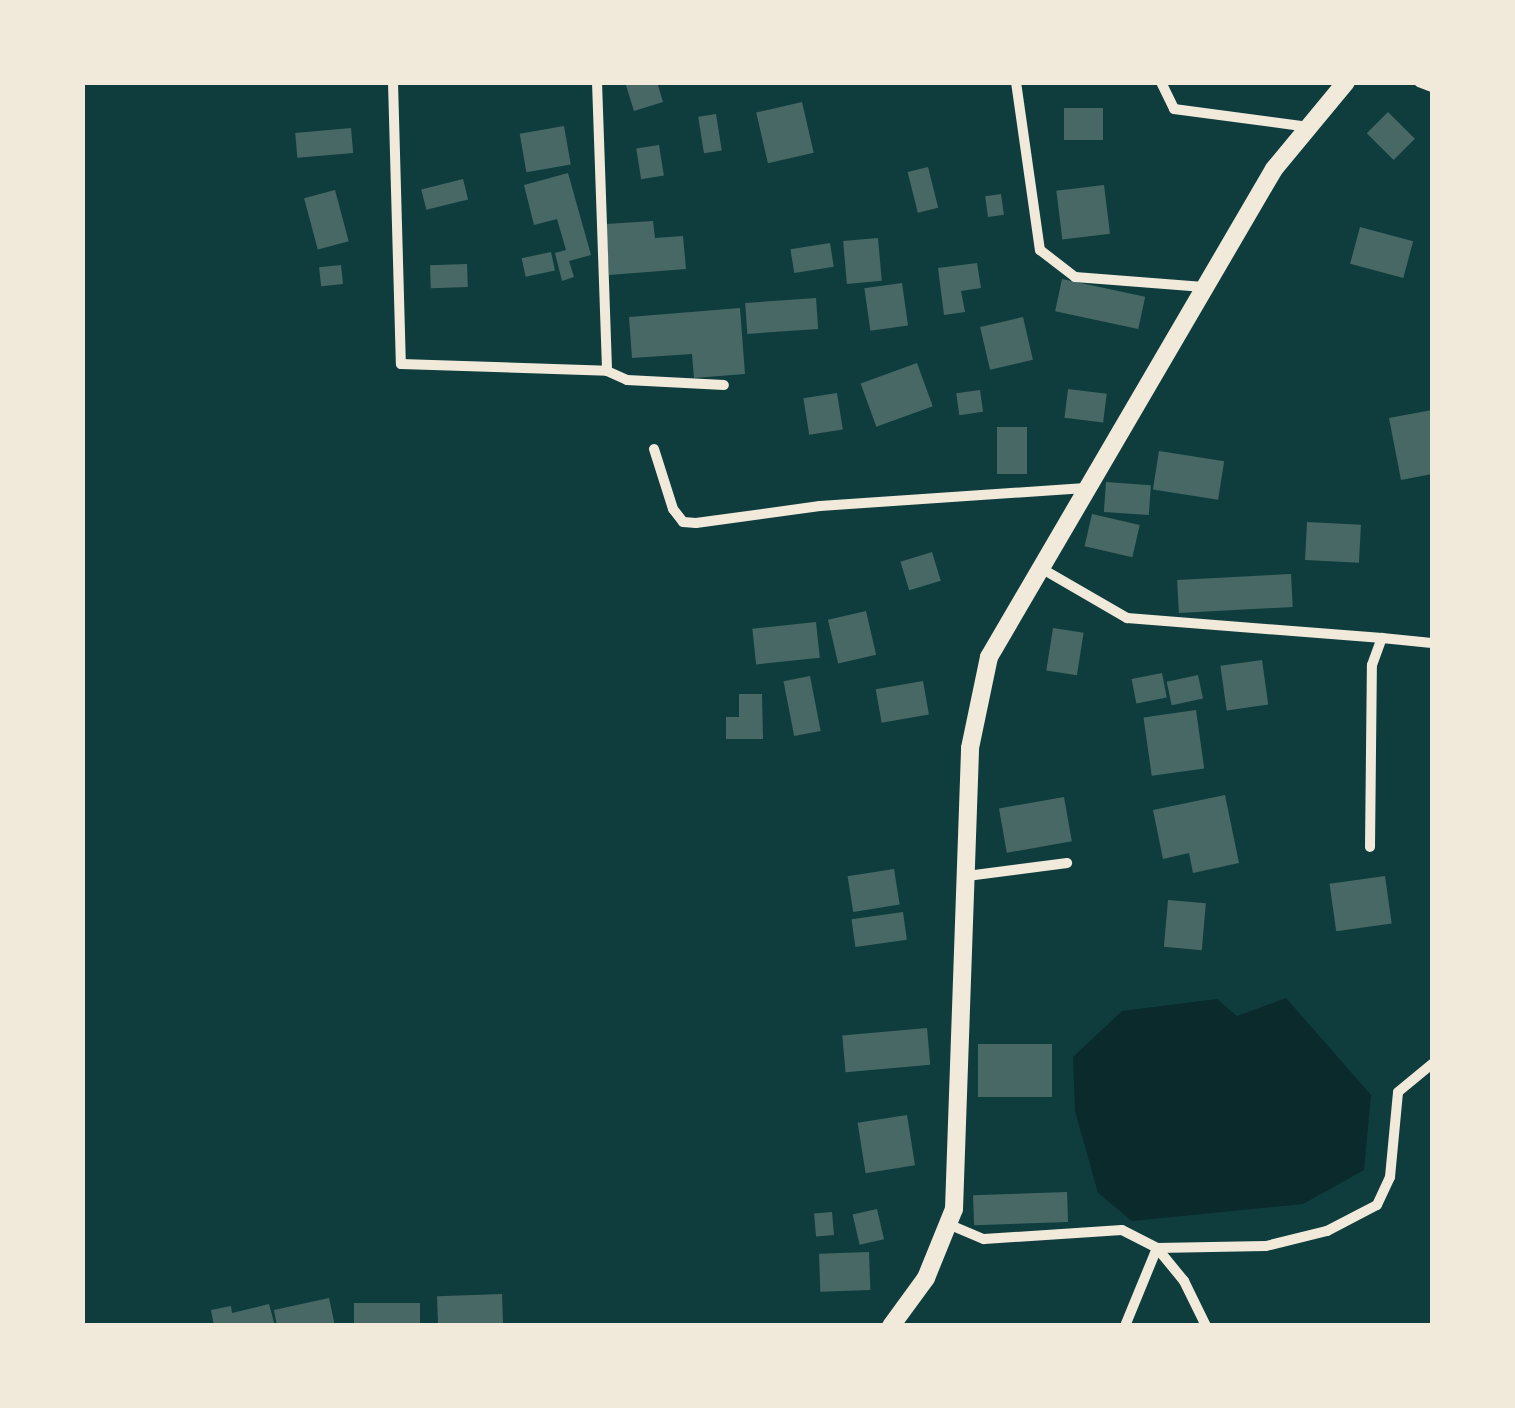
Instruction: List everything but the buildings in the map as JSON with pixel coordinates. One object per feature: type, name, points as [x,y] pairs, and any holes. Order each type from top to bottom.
[{"type":"main road","points":[[891,1326],[926,1278],[948,1224],[961,1137],[970,748],[988,657],[1274,169],[1310,127],[1330,92],[1346,82]]},
{"type":"street","points":[[393,82],[401,364],[607,372],[627,380],[724,385]]},
{"type":"street","points":[[597,82],[607,372]]},
{"type":"street","points":[[1016,82],[1040,250],[1075,277],[1204,287]]},
{"type":"street","points":[[1162,82],[1174,110],[1310,127]]},
{"type":"street","points":[[1419,82],[1432,87]]},
{"type":"street","points":[[654,449],[672,509],[683,522],[801,508],[1085,488]]},
{"type":"street","points":[[1038,566],[1126,618],[1432,643]]},
{"type":"street","points":[[1370,848],[1372,666],[1382,638]]},
{"type":"street","points":[[967,876],[1068,863]]},
{"type":"street","points":[[1157,1248],[1266,1246],[1327,1232],[1377,1205],[1390,1177],[1398,1092],[1432,1064]]},
{"type":"street","points":[[948,1224],[984,1239],[1122,1230],[1157,1248],[1184,1280],[1206,1326]]},
{"type":"street","points":[[1124,1326],[1157,1248]]},
{"type":"water","points":[[1286,998],[1371,1095],[1364,1170],[1303,1204],[1132,1221],[1098,1193],[1075,1111],[1073,1057],[1122,1011],[1217,999],[1237,1016]]}]
